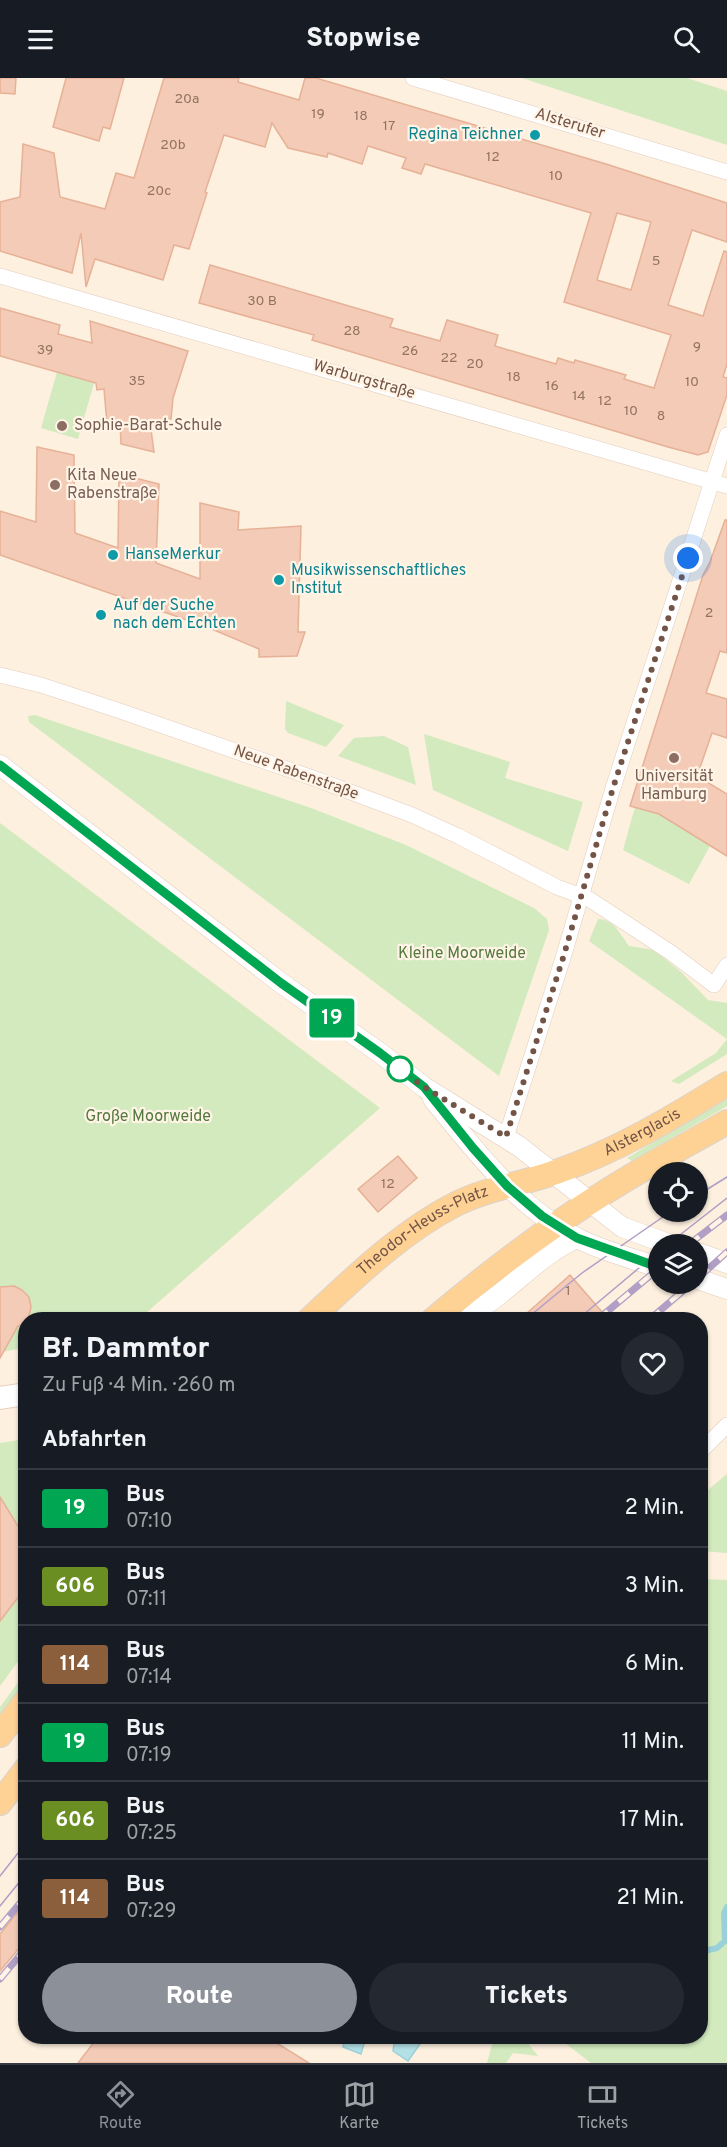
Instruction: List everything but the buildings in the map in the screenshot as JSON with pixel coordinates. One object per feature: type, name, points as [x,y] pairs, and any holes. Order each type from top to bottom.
[{"type":"main road","name":"Alsterglacis","points":[[554,1173],[627,1142],[727,1084]]},
{"type":"main road","name":"Alsterglacis","points":[[556,1225],[589,1203],[727,1122]]},
{"type":"main road","name":"Theodor-Heuss-Platz","points":[[318,1312],[384,1253],[455,1204],[478,1194],[554,1173]]},
{"type":"main road","points":[[443,1312],[497,1267],[556,1225]]},
{"type":"main road","points":[[0,1398],[18,1395]]},
{"type":"main road","points":[[0,1735],[18,1711]]},
{"type":"main road","points":[[0,1803],[18,1779]]},
{"type":"street","name":"Alsterufer","points":[[413,78],[727,172]]},
{"type":"street","name":"Warburgstraße","points":[[0,276],[720,484]]},
{"type":"street","points":[[506,1137],[582,896],[613,788],[720,484],[727,435]]},
{"type":"street","name":"Neue Rabenstraße","points":[[0,675],[120,711],[412,815],[557,887],[582,896],[670,952],[714,985],[727,966]]},
{"type":"street","points":[[0,765],[281,983],[424,1087],[506,1137],[627,1230],[648,1237]]},
{"type":"street","points":[[424,1087],[507,1186],[556,1225],[600,1248],[648,1264]]},
{"type":"street","points":[[474,1312],[562,1244],[577,1238]]},
{"type":"street","points":[[708,1256],[727,1263]]},
{"type":"street","points":[[708,1282],[727,1289]]},
{"type":"street","points":[[708,1432],[727,1424]]},
{"type":"street","points":[[708,1444],[727,1424]]},
{"type":"green space","points":[[522,78],[687,78],[727,91],[727,145]]},
{"type":"green space","points":[[57,372],[94,383],[78,439],[41,428]]},
{"type":"green space","points":[[286,701],[344,725],[326,747],[288,733],[285,729]]},
{"type":"green space","name":"Kleine Moorweide","points":[[35,715],[311,808],[406,845],[534,908],[547,919],[549,930],[499,1076],[29,722],[28,716]]},
{"type":"green space","points":[[424,734],[510,762],[505,778],[583,802],[568,851],[433,790]]},
{"type":"green space","points":[[384,736],[408,747],[416,785],[338,756],[354,738]]},
{"type":"green space","points":[[635,807],[659,814],[710,846],[689,884],[623,850]]},
{"type":"green space","name":"Große Moorweide","points":[[0,823],[380,1108],[147,1312],[18,1312],[18,1349],[0,1352]]},
{"type":"green space","points":[[598,919],[612,924],[629,946],[654,950],[681,972],[708,1000],[727,1003],[727,1039],[589,941]]},
{"type":"green space","points":[[727,1039],[727,1054],[679,1084],[671,1081],[716,1053]]},
{"type":"green space","points":[[727,1099],[727,1106],[632,1161],[627,1158]]},
{"type":"green space","points":[[18,1440],[18,1526],[0,1502],[0,1443]]},
{"type":"green space","points":[[727,1474],[727,1553],[708,1552],[708,1490]]},
{"type":"green space","points":[[708,1579],[727,1580],[727,2063],[591,2063],[566,2044],[708,2044]]},
{"type":"green space","points":[[18,1597],[18,1662],[0,1686],[0,1621]]},
{"type":"green space","points":[[18,1683],[18,1697],[0,1721],[0,1707]]},
{"type":"green space","points":[[492,2044],[529,2044],[538,2056],[513,2053],[506,2063],[487,2063]]},
{"type":"water","points":[[344,2044],[364,2044],[361,2054],[343,2047]]},
{"type":"water","points":[[394,2044],[420,2044],[408,2061],[393,2051]]},
{"type":"waterway","points":[[708,1950],[717,1948],[725,1941],[724,1913],[727,1907]]},
{"type":"tram line","points":[[708,1189],[727,1177]]},
{"type":"tram line","points":[[681,1234],[727,1198]]},
{"type":"tram line","points":[[535,1312],[582,1273],[656,1222]]},
{"type":"tram line","points":[[587,1312],[648,1260]]},
{"type":"tram line","points":[[0,1876],[18,1853]]},
{"type":"tram line","points":[[0,1906],[18,1884]]},
{"type":"railway","points":[[702,1234],[727,1215]]},
{"type":"railway","points":[[708,1269],[727,1252]]},
{"type":"railway","points":[[607,1312],[648,1277]]},
{"type":"railway","points":[[658,1312],[679,1294]]},
{"type":"railway","points":[[0,1927],[18,1906]]},
{"type":"railway","points":[[0,1979],[18,1958]]},
{"type":"bus line","name":"19","points":[[0,765],[281,983],[424,1087],[507,1186],[542,1216],[577,1238],[648,1264]]},
{"type":"place","name":"Regina Teichner","points":[[535,135]]},
{"type":"place","name":"Sophie-Barat-Schule","points":[[62,426]]},
{"type":"place","name":"Kita Neue Rabenstraße","points":[[55,485]]},
{"type":"place","name":"HanseMerkur","points":[[113,555]]},
{"type":"place","name":"Musikwissenschaftliches Institut","points":[[279,580]]},
{"type":"place","name":"Auf der Suche nach dem Echten","points":[[101,615]]},
{"type":"place","name":"Universität Hamburg","points":[[674,758]]},
{"type":"route","points":[[400,1069],[424,1087],[506,1137],[563,958],[613,788],[688,558]]}]
